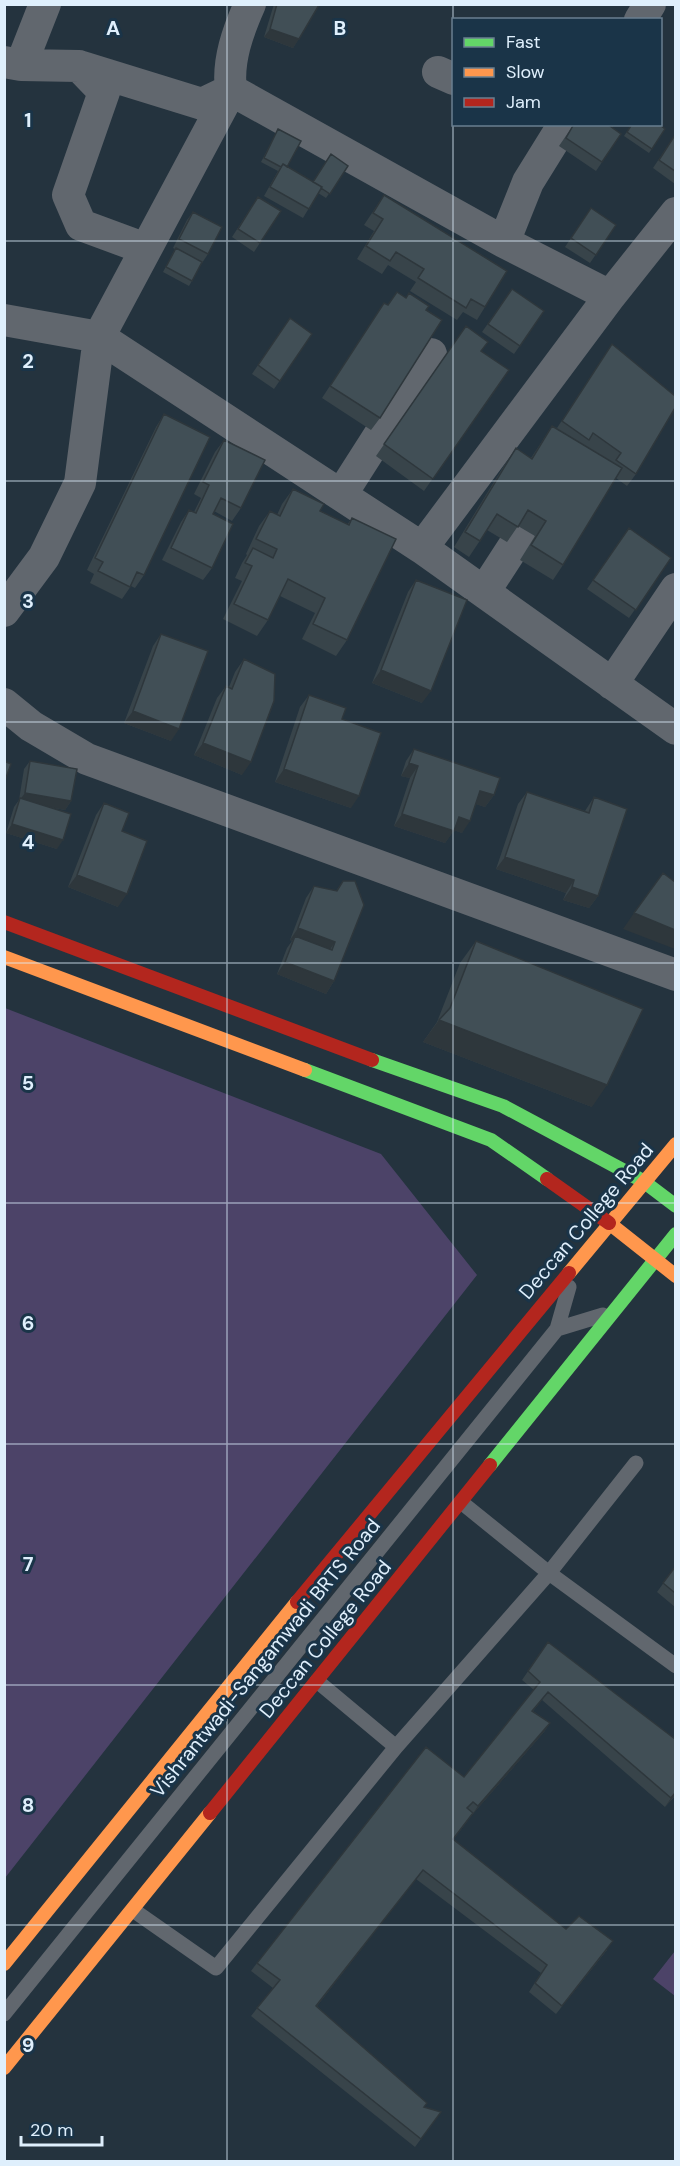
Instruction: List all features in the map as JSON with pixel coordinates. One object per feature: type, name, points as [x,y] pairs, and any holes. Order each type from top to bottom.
[{"type":"main road","points":[[4,922],[346,1051],[504,1106],[643,1181],[675,1206]]},
{"type":"main road","points":[[4,957],[491,1140],[609,1223],[675,1276]]},
{"type":"main road","name":"Deccan College Road","points":[[4,1964],[675,1144]]},
{"type":"main road","name":"Deccan College Road","points":[[4,2068],[675,1234]]},
{"type":"street","points":[[45,4],[13,64],[80,66],[202,104],[231,90]]},
{"type":"street","points":[[4,611],[44,557],[80,483],[99,337],[231,90],[229,75],[240,28],[250,4]]},
{"type":"street","points":[[641,18],[650,4]]},
{"type":"street","points":[[80,66],[104,92],[68,195],[81,225],[146,249]]},
{"type":"street","points":[[231,90],[504,242],[610,296]]},
{"type":"street","points":[[504,242],[528,182],[561,126]]},
{"type":"street","points":[[422,548],[610,296],[675,213]]},
{"type":"street","points":[[4,320],[99,337],[422,548],[675,729]]},
{"type":"street","points":[[342,495],[431,354]]},
{"type":"street","points":[[484,592],[519,538]]},
{"type":"street","points":[[612,684],[675,589]]},
{"type":"street","points":[[4,704],[31,726],[87,759],[675,975]]},
{"type":"lane","points":[[557,1329],[575,1264]]},
{"type":"lane","points":[[557,1329],[613,1312]]},
{"type":"lane","name":"Vishrantwadi-Sangamwadi BRTS Road","points":[[4,2014],[557,1329]]},
{"type":"lane","points":[[133,1910],[216,1968],[396,1747],[549,1573],[636,1463]]},
{"type":"lane","points":[[461,1502],[549,1573],[675,1666]]},
{"type":"lane","points":[[317,1681],[396,1747]]},
{"type":"shaded area","points":[[5,1008],[381,1154],[477,1275],[5,1878]]},
{"type":"shaded area","points":[[675,1951],[675,1996],[653,1979]]},
{"type":"building","points":[[277,4],[319,5],[299,39],[270,29]]},
{"type":"building","points":[[573,126],[610,126],[621,134],[602,162],[566,138]]},
{"type":"building","points":[[631,126],[661,126],[665,129],[652,149],[627,132]]},
{"type":"building","points":[[278,129],[301,141],[287,167],[283,164],[281,167],[264,158]]},
{"type":"building","points":[[675,135],[675,171],[659,160]]},
{"type":"building","points":[[331,154],[348,166],[330,194],[313,182]]},
{"type":"building","points":[[283,164],[322,187],[309,209],[270,187]]},
{"type":"building","points":[[384,195],[507,271],[485,307],[471,299],[466,308],[418,278],[424,269],[396,252],[390,261],[366,246],[383,219],[373,213]]},
{"type":"building","points":[[258,197],[281,211],[260,243],[238,229]]},
{"type":"building","points":[[591,208],[616,225],[596,255],[571,238]]},
{"type":"building","points":[[193,212],[222,227],[208,254],[179,239]]},
{"type":"building","points":[[176,248],[202,262],[192,281],[166,267]]},
{"type":"building","points":[[512,289],[544,311],[520,346],[488,324]]},
{"type":"building","points":[[397,292],[406,298],[409,293],[429,306],[426,310],[442,320],[380,418],[330,386],[384,303],[388,305]]},
{"type":"building","points":[[290,318],[312,334],[280,381],[258,365]]},
{"type":"building","points":[[466,326],[488,342],[481,351],[509,370],[433,479],[384,444]]},
{"type":"building","points":[[612,344],[675,396],[675,408],[636,474],[616,460],[621,453],[593,433],[589,440],[562,421]]},
{"type":"building","points":[[164,414],[210,437],[144,575],[137,572],[130,587],[98,571],[103,562],[95,558]]},
{"type":"building","points":[[552,426],[622,468],[563,565],[531,545],[546,521],[528,510],[518,527],[497,514],[480,541],[465,532],[516,448],[532,459]]},
{"type":"building","points":[[224,440],[265,460],[241,508],[221,498],[213,514],[233,524],[212,568],[171,548],[189,510],[196,513],[209,485],[203,482]]},
{"type":"building","points":[[293,489],[324,504],[320,511],[349,525],[352,518],[396,539],[347,640],[313,624],[325,598],[288,579],[268,620],[234,604],[252,566],[245,563],[253,548],[273,558],[277,549],[256,539],[270,511],[280,516]]},
{"type":"building","points":[[629,528],[671,558],[636,610],[593,580]]},
{"type":"building","points":[[416,580],[467,600],[431,691],[381,670]]},
{"type":"building","points":[[161,634],[208,651],[179,729],[133,711]]},
{"type":"building","points":[[244,659],[275,674],[274,701],[251,762],[203,743],[226,686],[232,689]]},
{"type":"building","points":[[309,695],[346,708],[342,719],[381,733],[359,796],[284,769]]},
{"type":"building","points":[[414,749],[500,778],[494,795],[480,791],[470,821],[459,817],[454,831],[402,814],[418,766],[409,763]]},
{"type":"building","points":[[4,761],[11,764],[4,783]]},
{"type":"building","points":[[30,761],[77,769],[71,801],[25,793]]},
{"type":"building","points":[[527,792],[589,813],[594,797],[627,809],[598,896],[572,887],[574,880],[505,857]]},
{"type":"building","points":[[20,798],[71,814],[63,840],[12,824]]},
{"type":"building","points":[[104,803],[129,813],[122,831],[147,841],[127,894],[77,875]]},
{"type":"building","points":[[663,873],[675,882],[675,930],[634,913]]},
{"type":"building","points":[[343,881],[355,881],[364,905],[334,981],[285,962],[295,936],[332,950],[335,942],[298,928],[314,886],[337,891]]},
{"type":"building","points":[[476,941],[643,1009],[607,1085],[439,1020],[450,1008]]},
{"type":"building","points":[[675,1567],[675,1593],[663,1583]]},
{"type":"building","points":[[548,1642],[675,1739],[675,1793],[671,1798],[548,1692],[532,1711],[550,1723],[478,1806],[473,1802],[467,1808],[473,1813],[453,1839],[566,1929],[579,1916],[613,1941],[562,2006],[535,1983],[547,1965],[423,1870],[316,2006],[427,2103],[424,2107],[441,2112],[421,2139],[257,2008],[280,1980],[257,1963],[426,1747],[464,1777],[540,1682],[528,1671]]},
{"type":"traffic: fast","points":[[372,1060],[503,1106],[643,1181]]},
{"type":"traffic: fast","points":[[305,1070],[491,1140],[547,1179]]},
{"type":"traffic: fast","points":[[643,1181],[676,1206]]},
{"type":"traffic: fast","points":[[490,1465],[676,1234]]},
{"type":"traffic: slow","points":[[4,957],[305,1070]]},
{"type":"traffic: slow","points":[[569,1273],[676,1144]]},
{"type":"traffic: slow","points":[[609,1223],[676,1276]]},
{"type":"traffic: slow","points":[[4,1964],[297,1602]]},
{"type":"traffic: slow","points":[[4,2068],[210,1813]]},
{"type":"traffic: jam","points":[[4,922],[372,1060]]},
{"type":"traffic: jam","points":[[547,1179],[609,1223]]},
{"type":"traffic: jam","points":[[297,1602],[569,1273]]},
{"type":"traffic: jam","points":[[210,1813],[490,1465]]}]
